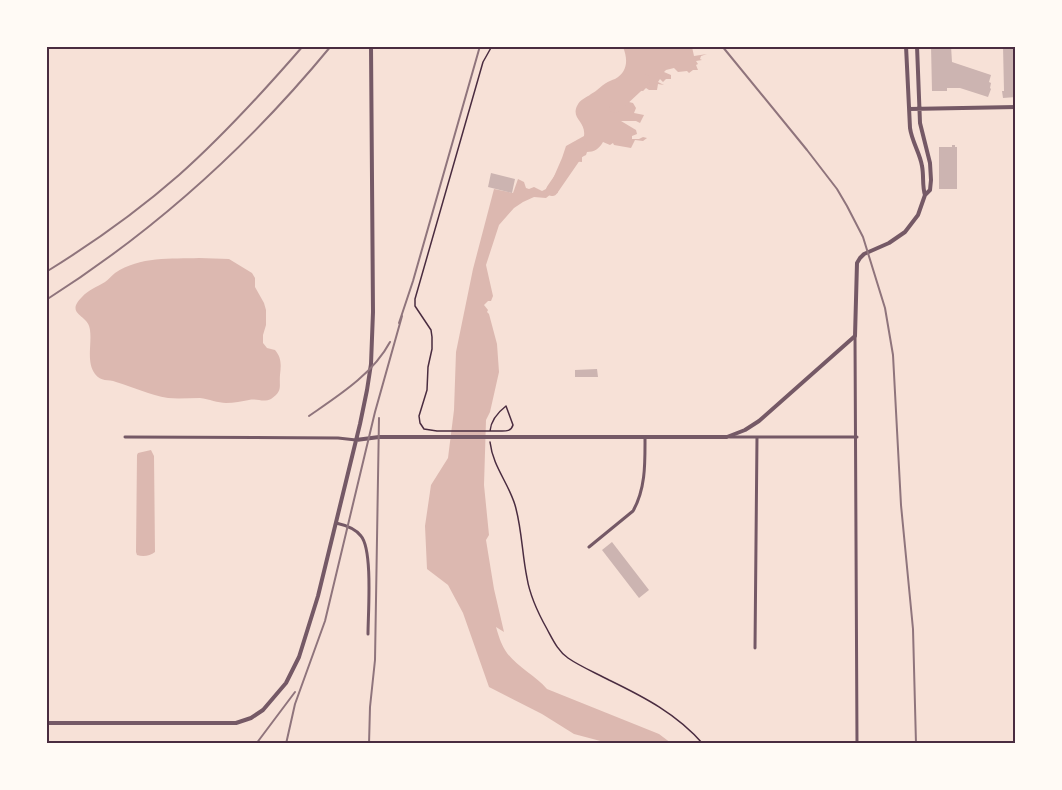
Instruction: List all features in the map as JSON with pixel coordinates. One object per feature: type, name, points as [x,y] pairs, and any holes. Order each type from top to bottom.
[{"type":"street","points":[[46,723],[228,723],[244,721],[263,710],[290,677],[313,616],[367,390],[372,349],[373,312],[370,46]]},
{"type":"street","points":[[906,46],[910,133],[922,165],[925,195]]},
{"type":"street","points":[[857,744],[855,336],[857,263],[864,254],[889,243],[905,232],[918,215],[925,195],[930,190],[931,167],[921,130],[919,108],[917,46]]},
{"type":"street","points":[[909,108],[1016,107]]},
{"type":"street","points":[[727,437],[759,422],[855,336]]},
{"type":"street","points":[[125,438],[356,440],[369,437],[499,434],[857,437]]},
{"type":"street","points":[[589,547],[633,511],[637,505],[645,471],[645,437]]},
{"type":"street","points":[[755,648],[757,437]]},
{"type":"street","points":[[336,523],[357,532],[362,536],[366,547],[369,570],[368,634]]},
{"type":"path","points":[[492,46],[483,62],[415,299],[415,306],[431,330],[432,337],[427,394],[419,419],[424,429],[437,431],[499,434],[513,428],[507,406],[492,422],[490,444],[493,458],[513,498],[521,530],[531,594],[557,647],[570,660],[663,709],[689,728],[703,744]]},
{"type":"shaded area","points":[[623,47],[692,47],[694,56],[707,54],[701,56],[702,60],[696,61],[698,70],[689,73],[687,71],[678,72],[674,68],[666,70],[664,72],[671,75],[671,79],[663,82],[660,79],[658,82],[664,85],[658,84],[657,90],[646,88],[643,91],[627,88],[627,99],[636,108],[634,113],[644,115],[640,123],[621,121],[636,130],[637,134],[632,136],[632,139],[647,138],[643,141],[635,140],[631,148],[603,142],[596,150],[587,152],[582,157],[582,162],[571,163],[564,168],[555,187],[558,193],[546,198],[534,197],[523,202],[514,208],[499,225],[486,265],[493,296],[491,301],[484,305],[488,310],[497,344],[499,372],[486,420],[484,485],[489,535],[486,540],[504,632],[496,627],[502,645],[509,655],[547,689],[659,734],[671,743],[608,743],[574,734],[542,714],[489,687],[463,613],[448,585],[427,569],[425,526],[431,485],[448,458],[454,410],[456,352],[473,269],[494,189],[513,193],[518,179],[524,182],[526,188],[529,189],[534,187],[542,191],[548,188],[566,146],[584,136],[583,127],[576,114],[577,106],[581,100],[622,73],[626,61]]},
{"type":"shaded area","points":[[229,259],[252,273],[255,278],[255,287],[266,310],[263,343],[267,348],[275,350],[281,362],[280,388],[271,399],[226,403],[200,398],[168,398],[102,379],[97,377],[92,369],[89,325],[76,311],[77,303],[82,297],[115,273],[135,264],[145,261]]},
{"type":"shaded area","points":[[151,450],[154,456],[155,552],[142,556],[137,555],[136,552],[137,455]]},
{"type":"building","points":[[931,46],[951,46],[952,62],[991,75],[989,82],[991,89],[988,97],[960,88],[932,91]]},
{"type":"building","points":[[1003,46],[1016,46],[1016,97],[1003,98]]},
{"type":"building","points":[[952,145],[957,147],[957,189],[939,189],[939,147],[952,147]]},
{"type":"building","points":[[491,173],[515,179],[512,193],[488,187]]},
{"type":"building","points":[[597,369],[598,377],[575,377],[575,370]]},
{"type":"building","points":[[612,542],[649,590],[639,598],[602,550]]},
{"type":"waterway","points":[[615,107],[644,80]]},
{"type":"waterway","points":[[552,190],[581,148]]},
{"type":"railway","points":[[46,272],[115,226],[179,175],[274,80],[303,46]]},
{"type":"railway","points":[[46,300],[125,245],[199,185],[267,118],[331,46]]},
{"type":"railway","points":[[399,323],[480,46]]},
{"type":"railway","points":[[722,46],[837,189],[863,237],[885,308],[893,355],[901,505],[913,629],[916,744]]},
{"type":"railway","points":[[286,744],[295,704],[325,621],[375,412],[402,316]]},
{"type":"railway","points":[[309,416],[365,374],[383,354],[390,342]]},
{"type":"railway","points":[[369,744],[375,660],[379,418]]},
{"type":"railway","points":[[256,744],[295,692]]}]
